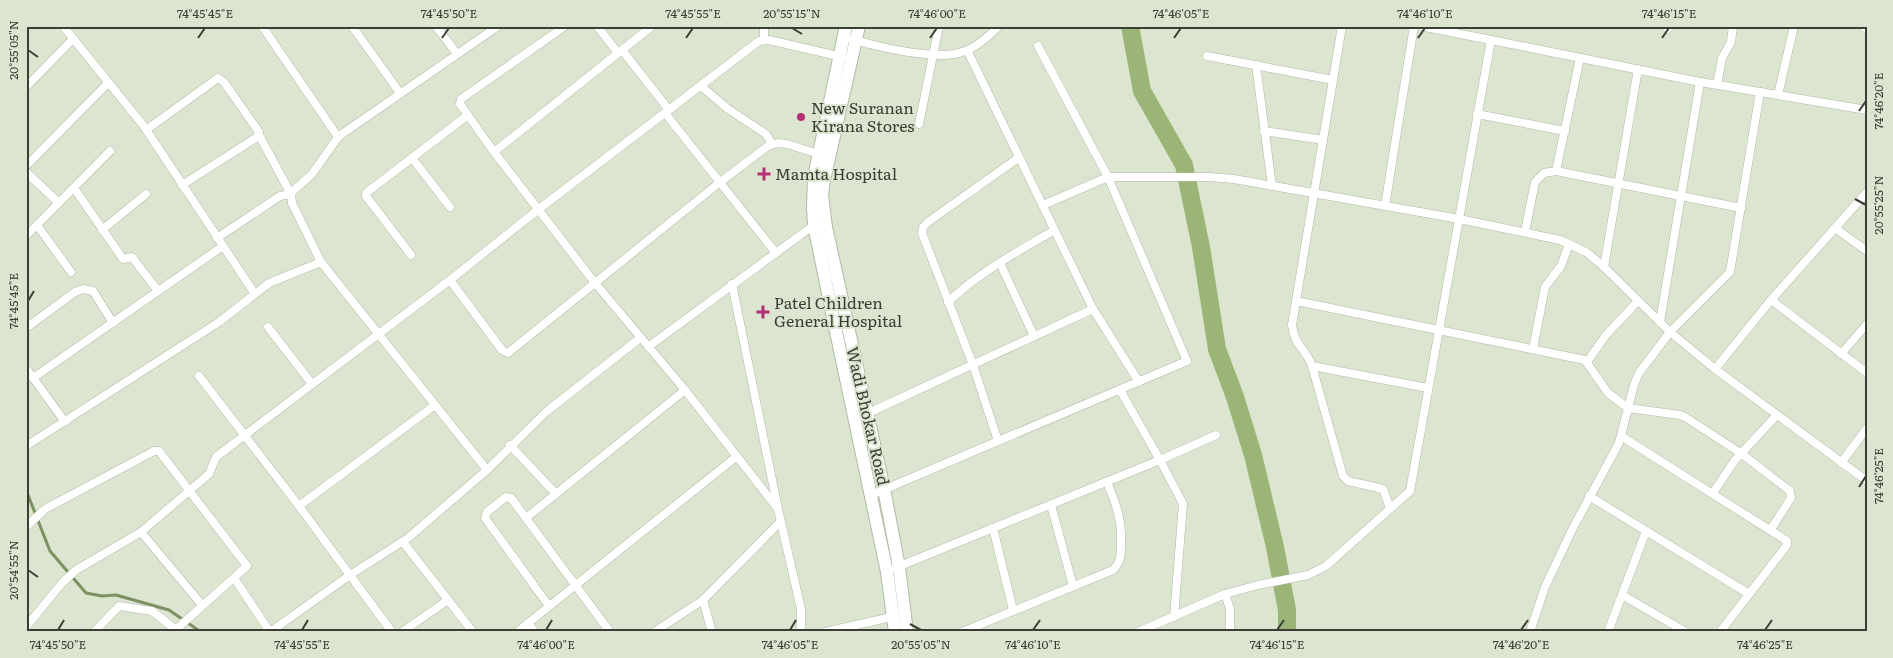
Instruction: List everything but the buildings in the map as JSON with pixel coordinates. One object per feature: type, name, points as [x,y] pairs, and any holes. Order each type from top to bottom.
[{"type":"main road","name":"Wadi Bhokar Road","points":[[859,26],[848,35],[846,58],[824,155],[812,190],[814,225],[870,495],[893,570]]},
{"type":"main road","name":"Wadi Bhokar Road","points":[[824,155],[822,195],[824,215],[884,489],[900,615],[907,632]]},
{"type":"main road","name":"Wadi Bhokar Road","points":[[895,632],[900,615]]},
{"type":"street","points":[[63,26],[146,130],[255,294]]},
{"type":"street","points":[[262,26],[338,137]]},
{"type":"street","points":[[352,26],[400,94]]},
{"type":"street","points":[[436,26],[457,54]]},
{"type":"street","points":[[218,238],[280,196],[291,194],[312,174],[338,137],[498,26]]},
{"type":"street","points":[[564,26],[461,99],[460,104],[494,152],[595,284],[685,390],[778,509]]},
{"type":"street","points":[[597,26],[620,52],[719,183],[776,253]]},
{"type":"street","points":[[494,152],[652,26]]},
{"type":"street","points":[[756,26],[763,37],[846,58]]},
{"type":"street","points":[[26,626],[62,583],[76,570],[141,532],[209,474],[216,457],[450,280],[539,209],[760,40],[763,37],[764,26]]},
{"type":"street","points":[[919,124],[938,26]]},
{"type":"street","points":[[848,35],[932,56],[961,53],[987,38],[999,26]]},
{"type":"street","points":[[1342,26],[1293,316],[1293,333],[1296,341],[1307,354],[1312,366],[1343,476],[1348,481],[1383,488],[1390,508]]},
{"type":"street","points":[[1385,206],[1414,26]]},
{"type":"street","points":[[1420,26],[1700,82],[1867,110]]},
{"type":"street","points":[[1718,85],[1722,58],[1731,42],[1733,26]]},
{"type":"street","points":[[1778,95],[1794,26]]},
{"type":"street","points":[[1863,26],[1867,29]]},
{"type":"street","points":[[26,87],[73,39]]},
{"type":"street","points":[[1138,632],[1225,594],[1308,575],[1326,566],[1411,488],[1491,40]]},
{"type":"street","points":[[870,495],[1187,361],[1108,177],[1038,46]]},
{"type":"street","points":[[967,50],[1018,158],[1043,205],[1053,231],[1093,309],[1139,382]]},
{"type":"street","points":[[1207,56],[1333,80]]},
{"type":"street","points":[[1556,171],[1580,58]]},
{"type":"street","points":[[1256,65],[1272,186]]},
{"type":"street","points":[[1604,267],[1638,69]]},
{"type":"street","points":[[146,130],[218,78],[224,82],[259,132],[291,194],[292,203],[321,262],[487,470]]},
{"type":"street","points":[[1660,322],[1700,82]]},
{"type":"street","points":[[26,166],[108,83]]},
{"type":"street","points":[[701,86],[734,113],[766,134],[772,144]]},
{"type":"street","points":[[1530,632],[1545,587],[1589,496],[1616,450],[1639,373],[1670,332],[1730,272],[1760,92]]},
{"type":"street","points":[[1477,114],[1564,131]]},
{"type":"street","points":[[411,255],[366,196],[366,193],[468,115]]},
{"type":"street","points":[[1264,130],[1323,140]]},
{"type":"street","points":[[182,185],[259,135]]},
{"type":"street","points":[[450,280],[502,350],[508,353],[719,183],[772,144],[787,144],[824,155]]},
{"type":"street","points":[[26,236],[110,151]]},
{"type":"street","points":[[412,158],[450,207]]},
{"type":"street","points":[[998,441],[972,364],[922,233],[928,222],[1018,158]]},
{"type":"street","points":[[1525,232],[1535,182],[1544,173],[1556,171],[1681,198],[1740,208]]},
{"type":"street","points":[[26,172],[59,203]]},
{"type":"street","points":[[1043,205],[1108,177],[1210,177],[1234,179],[1459,218],[1560,240],[1586,252],[1604,267],[1670,332],[1714,369],[1867,481]]},
{"type":"street","points":[[74,188],[122,259],[132,257],[158,291]]},
{"type":"street","points":[[1714,369],[1771,300],[1867,192]]},
{"type":"street","points":[[102,230],[146,194]]},
{"type":"street","points":[[37,225],[70,272]]},
{"type":"street","points":[[648,347],[814,225]]},
{"type":"street","points":[[1835,228],[1867,251]]},
{"type":"street","points":[[948,302],[956,294],[1000,263],[1053,231]]},
{"type":"street","points":[[1533,349],[1545,287],[1561,266],[1569,244]]},
{"type":"street","points":[[34,378],[223,246]]},
{"type":"street","points":[[26,446],[219,322],[274,280],[321,262]]},
{"type":"street","points":[[1000,263],[1034,336]]},
{"type":"street","points":[[732,284],[780,522],[801,609],[801,632]]},
{"type":"street","points":[[26,328],[75,292],[83,289],[94,291],[113,323]]},
{"type":"street","points":[[1771,300],[1867,374]]},
{"type":"street","points":[[1296,301],[1582,358],[1587,362],[1608,393],[1628,408],[1680,415],[1742,454],[1790,491],[1792,494],[1771,529]]},
{"type":"street","points":[[1587,362],[1606,335],[1638,301]]},
{"type":"street","points":[[855,419],[1093,309]]},
{"type":"street","points":[[1841,354],[1867,324]]},
{"type":"street","points":[[268,327],[312,384]]},
{"type":"street","points":[[234,578],[270,632],[350,575],[403,542],[487,470],[510,445],[546,412],[640,338]]},
{"type":"street","points":[[1312,366],[1428,388]]},
{"type":"street","points":[[26,368],[65,422]]},
{"type":"street","points":[[199,376],[299,506],[392,632]]},
{"type":"street","points":[[526,518],[685,390]]},
{"type":"street","points":[[1120,390],[1183,504],[1174,617]]},
{"type":"street","points":[[299,506],[435,405]]},
{"type":"street","points":[[1713,493],[1732,465],[1777,415]]},
{"type":"street","points":[[1841,462],[1867,428]]},
{"type":"street","points":[[893,570],[1216,435]]},
{"type":"street","points":[[1621,436],[1785,538],[1787,543],[1720,632]]},
{"type":"street","points":[[510,445],[556,494]]},
{"type":"street","points":[[26,527],[45,509],[157,450],[247,566],[175,629],[152,611],[119,606],[94,632]]},
{"type":"street","points":[[517,632],[736,457]]},
{"type":"street","points":[[962,632],[1113,570],[1121,560],[1122,527],[1120,515],[1107,482]]},
{"type":"street","points":[[549,606],[485,518],[485,515],[508,496],[576,584],[610,632]]},
{"type":"street","points":[[1589,496],[1749,594]]},
{"type":"street","points":[[1051,505],[1073,586]]},
{"type":"street","points":[[654,632],[703,600],[780,522]]},
{"type":"street","points":[[993,528],[1012,610]]},
{"type":"street","points":[[1608,632],[1646,531]]},
{"type":"street","points":[[141,532],[202,605]]},
{"type":"street","points":[[403,542],[472,632]]},
{"type":"street","points":[[1225,594],[1230,610],[1230,632]]},
{"type":"street","points":[[1622,595],[1686,632]]},
{"type":"street","points":[[402,632],[448,600]]},
{"type":"street","points":[[703,600],[712,632]]},
{"type":"street","points":[[825,632],[900,615]]},
{"type":"street","points":[[528,623],[535,632]]},
{"type":"waterway","points":[[1130,26],[1142,91],[1184,165],[1201,247],[1217,349],[1235,397],[1253,455],[1275,547],[1287,610],[1287,632]]},
{"type":"waterway","points":[[26,490],[50,551],[86,593],[102,596],[116,595],[169,610],[201,632]]},
{"type":"place","name":"New Suranan Kirana Stores","points":[[801,117]]},
{"type":"place","name":"Mamta Hospital","points":[[764,174]]},
{"type":"place","name":"Patel Children General Hospital","points":[[763,312]]}]
